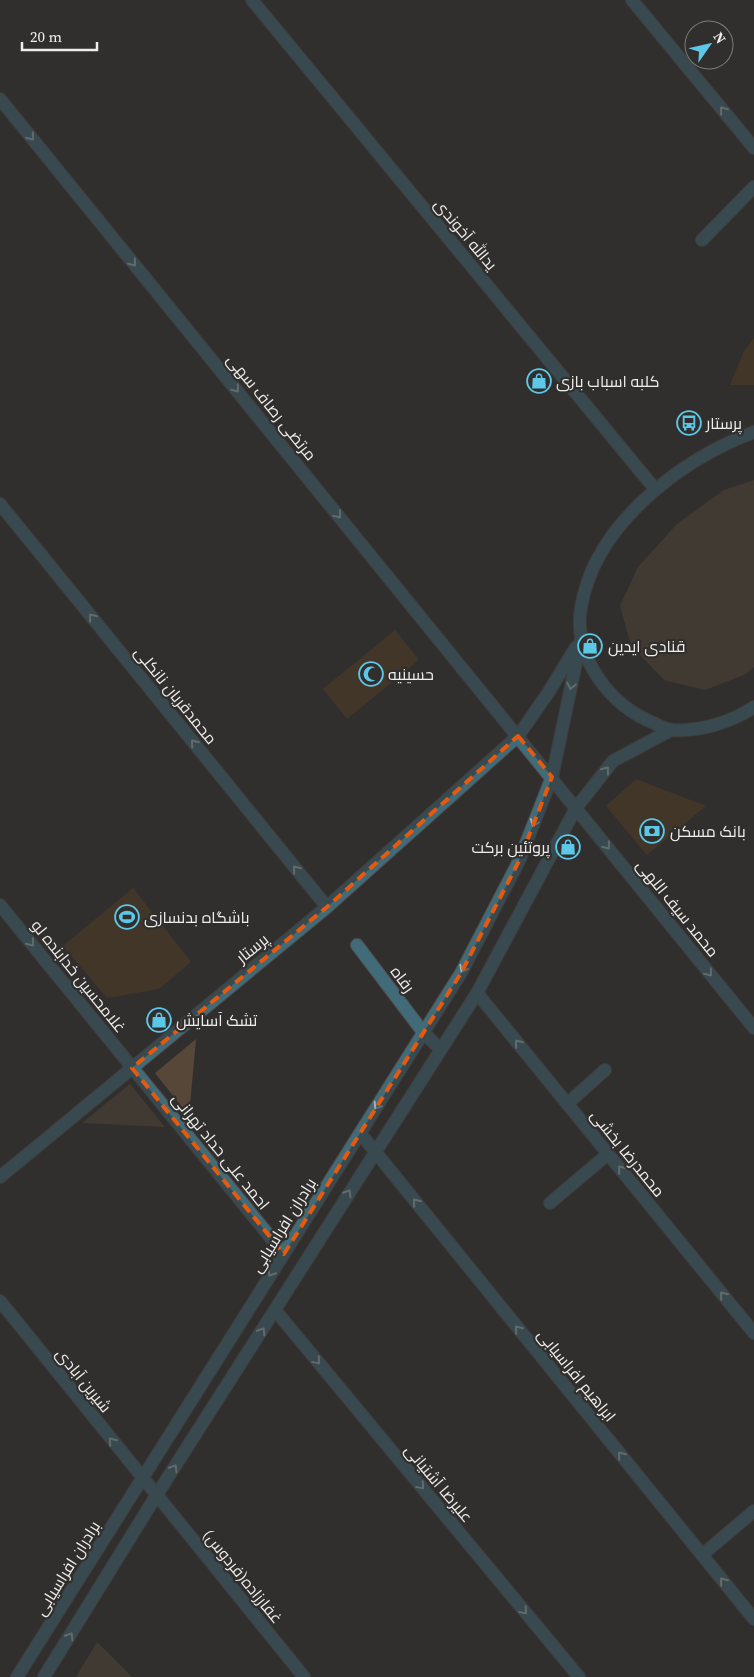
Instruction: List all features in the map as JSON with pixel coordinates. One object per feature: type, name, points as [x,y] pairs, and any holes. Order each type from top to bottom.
[{"type":"street","name":"یدالله آخوندی","points":[[252,0],[655,489]]},
{"type":"street","points":[[632,0],[754,148]]},
{"type":"street","name":"مرتضی رصاف سهی","points":[[0,99],[552,777]]},
{"type":"street","points":[[702,240],[754,187]]},
{"type":"street","points":[[671,730],[638,717],[612,697],[593,670],[581,639],[581,608],[589,580],[613,532],[655,489],[692,461],[725,443],[754,432]]},
{"type":"street","name":"محمدقربان نانکلی","points":[[0,504],[327,907]]},
{"type":"street","name":"پرستار","points":[[0,1177],[327,907],[518,736],[548,693],[581,639]]},
{"type":"street","name":"برادران افراسیابی","points":[[17,1677],[461,973],[519,861],[552,777],[581,639]]},
{"type":"street","points":[[44,1677],[374,1151],[477,993],[576,808],[613,761],[671,730],[703,728],[739,717],[754,707]]},
{"type":"street","name":"محمد سیف اللهی","points":[[552,777],[754,1028]]},
{"type":"street","name":"غلامحسین خدابنده لو","points":[[0,905],[132,1068]]},
{"type":"street","name":"رفاه","points":[[357,945],[423,1032],[440,1049]]},
{"type":"street","name":"محمدرضا بخشی","points":[[477,993],[754,1333]]},
{"type":"street","name":"احمد علی حداد تهرانی","points":[[132,1068],[284,1254]]},
{"type":"street","points":[[567,1104],[605,1070]]},
{"type":"street","name":"ابراهیم افراسیابی","points":[[360,1133],[754,1619]]},
{"type":"street","points":[[550,1203],[608,1154]]},
{"type":"street","name":"شیرین آبادی","points":[[0,1301],[156,1496]]},
{"type":"street","name":"علیرضا آشتیانی","points":[[274,1310],[579,1677]]},
{"type":"street","name":"غفارزاده(فردوس)","points":[[156,1496],[304,1677]]},
{"type":"street","points":[[702,1555],[754,1511]]},
{"type":"highlighted area","points":[[518,736],[552,777],[519,861],[461,973],[284,1254],[132,1068],[327,907]]},
{"type":"shaded area","points":[[754,480],[754,667],[746,674],[705,690],[664,680],[631,645],[620,606],[638,567],[677,524],[724,490]]},
{"type":"shaded area","points":[[196,1039],[189,1116],[155,1073]]},
{"type":"shaded area","points":[[130,1084],[165,1127],[82,1123]]},
{"type":"shaded area","points":[[97,1642],[132,1677],[76,1677]]},
{"type":"building","points":[[754,338],[754,385],[730,385],[744,351]]},
{"type":"building","name":"حسینیه","points":[[395,630],[419,660],[347,719],[323,689]]},
{"type":"building","name":"بانک مسکن","points":[[636,779],[706,806],[647,855],[606,806]]},
{"type":"building","name":"باشگاه بدنسازی","points":[[133,888],[191,962],[159,989],[107,998],[63,946]]},
{"type":"place","name":"کلبه اسباب بازی","points":[[539,381]]},
{"type":"place","name":"پرستار","points":[[689,423]]},
{"type":"place","name":"قنادی ایدین","points":[[590,646]]},
{"type":"place","name":"حسینیه","points":[[371,674]]},
{"type":"place","name":"بانک مسکن","points":[[652,831]]},
{"type":"place","name":"پروتئین برکت","points":[[568,847]]},
{"type":"place","name":"باشگاه بدنسازی","points":[[127,917]]},
{"type":"place","name":"تشک آسایش","points":[[159,1020]]}]
